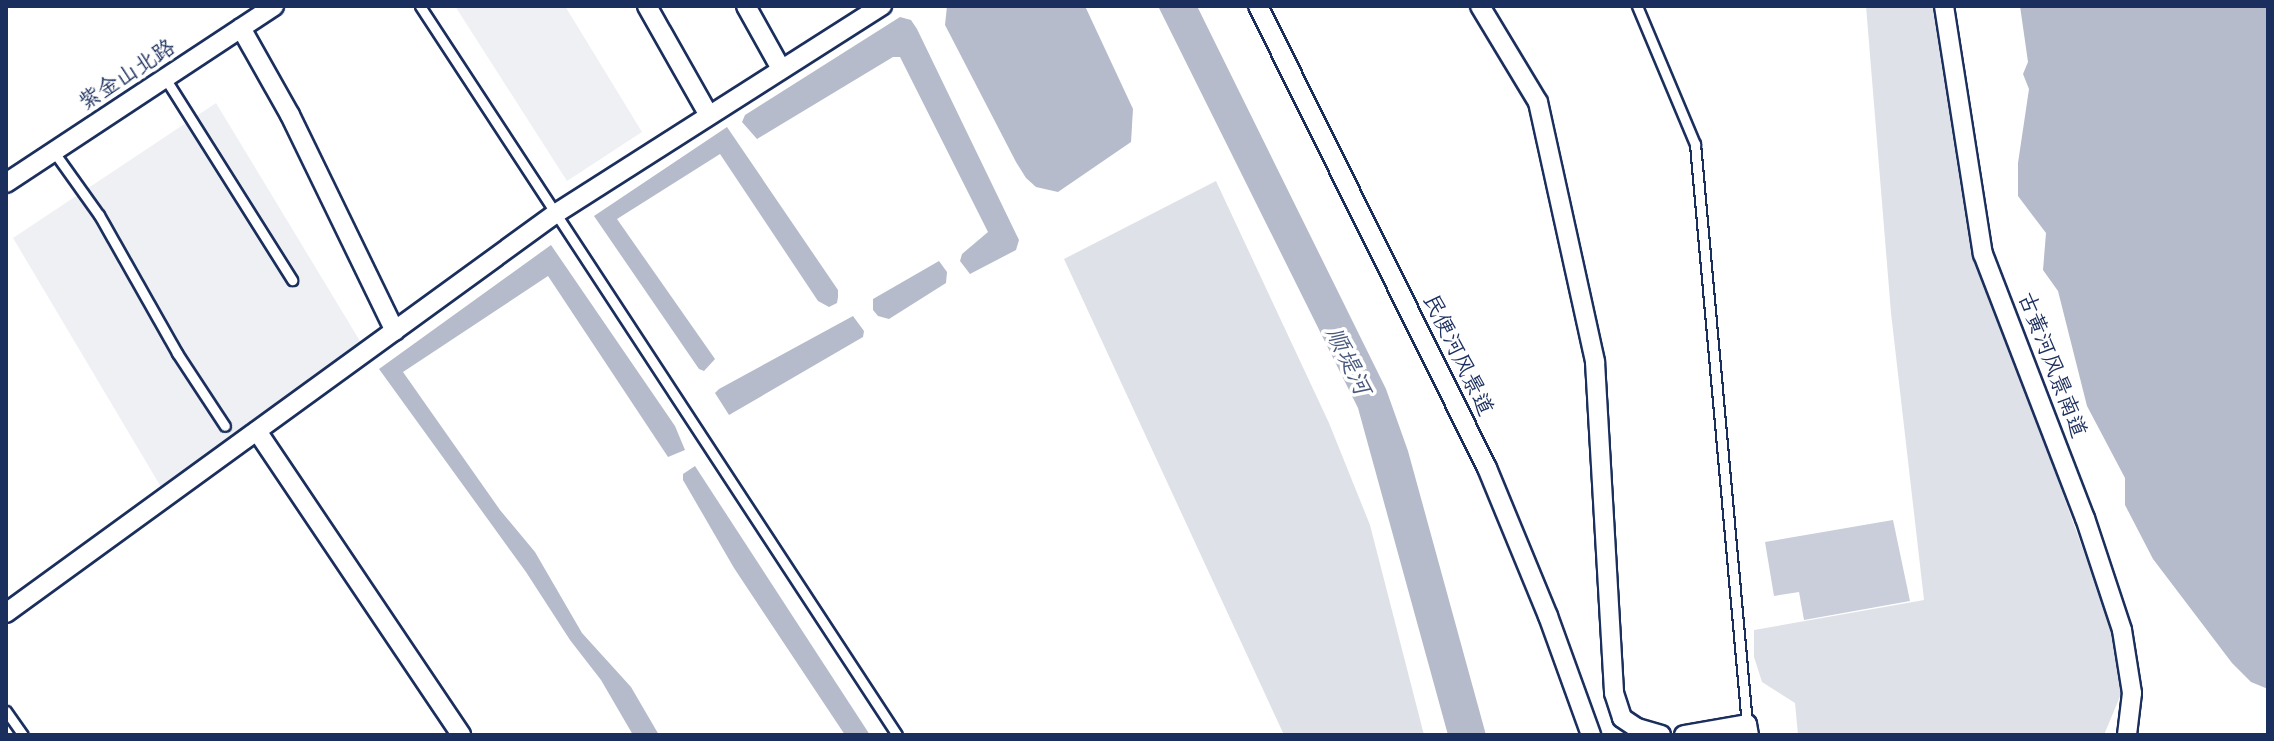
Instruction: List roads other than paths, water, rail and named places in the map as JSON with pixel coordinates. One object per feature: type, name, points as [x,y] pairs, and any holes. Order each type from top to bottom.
[{"type":"street","name":"紫金山北路","points":[[6,183],[274,6]]},
{"type":"street","points":[[647,6],[708,114]]},
{"type":"street","points":[[746,6],[781,69]]},
{"type":"street","points":[[6,613],[555,214],[882,6]]},
{"type":"street","name":"民便河风景道","points":[[1258,6],[1487,468],[1591,735]]},
{"type":"street","points":[[1480,6],[1538,102],[1595,362],[1614,693],[1622,718],[1637,728],[1661,735]]},
{"type":"street","name":"古黄河风景南道","points":[[1944,6],[1983,254],[2085,518],[2122,630],[2132,693],[2127,735]]},
{"type":"street","points":[[241,28],[290,115],[395,331]]},
{"type":"street","points":[[257,431],[461,735]]},
{"type":"street","points":[[1684,735],[1748,729]]},
{"type":"lane","points":[[420,6],[897,735]]},
{"type":"lane","points":[[1637,6],[1695,144],[1748,729]]},
{"type":"lane","points":[[165,78],[292,280]]},
{"type":"lane","points":[[54,152],[99,215],[177,353],[225,426]]},
{"type":"lane","points":[[6,711],[23,735]]},
{"type":"water","points":[[947,6],[1085,6],[1133,109],[1131,142],[1058,192],[1036,187],[1016,162],[945,25]]},
{"type":"water","name":"顺堤河","points":[[1158,6],[1197,6],[1386,389],[1408,451],[1486,735],[1448,735],[1358,408]]},
{"type":"water","points":[[2020,6],[2268,6],[2268,689],[2251,682],[2232,663],[2153,559],[2125,505],[2125,478],[2087,406],[2058,291],[2043,270],[2046,233],[2018,196],[2018,163],[2029,89],[2023,74],[2028,62]]},
{"type":"water","points":[[900,17],[911,20],[917,29],[1019,240],[1016,250],[970,274],[960,261],[962,254],[988,232],[900,57],[893,57],[757,139],[742,122],[745,115]]},
{"type":"water","points":[[727,127],[838,290],[838,297],[837,303],[829,307],[818,301],[720,154],[617,219],[715,359],[704,371],[699,369],[594,216]]},
{"type":"water","points":[[551,245],[675,426],[685,450],[668,457],[548,276],[403,372],[500,510],[535,552],[582,633],[631,687],[659,735],[633,735],[601,680],[379,369]]},
{"type":"water","points":[[939,261],[947,272],[946,283],[889,319],[878,316],[873,310],[873,299]]},
{"type":"water","points":[[853,316],[864,331],[863,337],[729,415],[715,393],[719,389]]},
{"type":"water","points":[[695,466],[870,735],[845,735],[734,568],[683,480],[683,474]]}]
